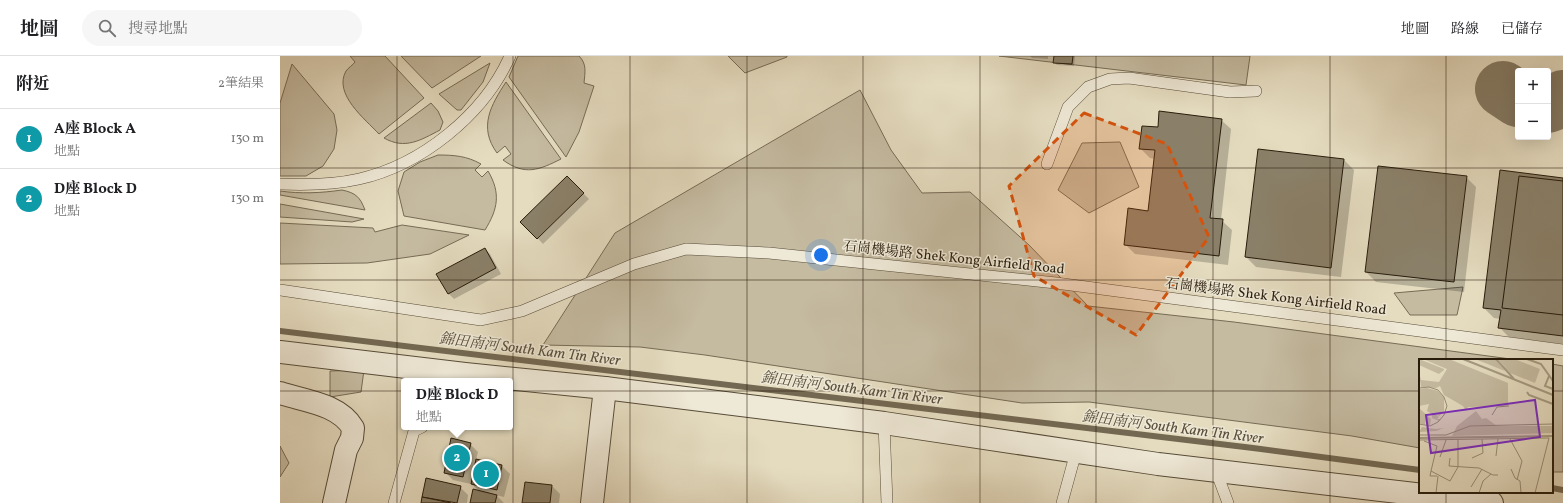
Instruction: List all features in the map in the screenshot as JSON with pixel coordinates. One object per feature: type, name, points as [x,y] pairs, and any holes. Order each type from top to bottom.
[{"type":"street","points":[[280,352],[477,378]]},
{"type":"street","points":[[513,381],[605,388],[884,423],[1076,452],[1216,471],[1492,503]]},
{"type":"street","points":[[592,503],[605,388]]},
{"type":"street","points":[[280,393],[339,412],[349,420],[353,428],[352,438],[346,450],[334,503]]},
{"type":"lane","points":[[280,184],[325,184],[360,178],[412,158],[435,144],[457,127],[476,108],[493,86],[510,56]]},
{"type":"lane","points":[[1047,164],[1068,107],[1088,87],[1110,79],[1129,78],[1230,92],[1256,91]]},
{"type":"lane","name":"石崗機場路 Shek Kong Airfield Road","points":[[280,290],[481,320],[522,311],[634,264],[686,249],[769,253],[1056,283],[1563,350]]},
{"type":"lane","points":[[884,423],[887,503]]},
{"type":"lane","points":[[394,503],[414,431],[416,430]]},
{"type":"lane","points":[[1062,503],[1076,452]]},
{"type":"lane","points":[[1216,471],[1228,503]]},
{"type":"highlighted area","points":[[1084,113],[1167,144],[1209,237],[1136,335],[1034,276],[1009,186]]},
{"type":"shaded area","points":[[350,56],[385,56],[424,98],[379,134],[352,106],[347,97],[343,80],[346,71],[355,62]]},
{"type":"shaded area","points":[[401,56],[481,56],[432,88]]},
{"type":"shaded area","points":[[518,56],[579,56],[582,59],[585,68],[584,83],[594,86],[579,132],[566,157],[509,77]]},
{"type":"shaded area","points":[[728,56],[787,56],[787,57],[745,73]]},
{"type":"shaded area","points":[[999,56],[1250,56],[1246,85]]},
{"type":"shaded area","points":[[490,63],[483,82],[461,110],[457,110],[439,94]]},
{"type":"shaded area","points":[[292,64],[334,114],[337,130],[334,149],[323,166],[306,176],[280,176],[280,103]]},
{"type":"shaded area","points":[[506,82],[561,159],[546,166],[532,170],[525,170],[511,165],[503,160],[511,154],[505,146],[497,153],[488,134],[489,116],[496,99]]},
{"type":"shaded area","points":[[860,90],[891,150],[922,193],[970,192],[1029,245],[1088,306],[1234,322],[1511,359],[1419,359],[1419,448],[1352,436],[1089,402],[1022,403],[705,355],[640,347],[543,345],[615,233]]},
{"type":"shaded area","points":[[431,103],[438,111],[443,122],[440,130],[419,140],[406,143],[392,142],[384,138]]},
{"type":"shaded area","points":[[1120,142],[1139,187],[1089,213],[1058,190],[1082,143]]},
{"type":"shaded area","points":[[438,155],[460,156],[476,161],[481,164],[475,170],[482,177],[488,171],[495,187],[496,201],[493,215],[485,230],[404,216],[398,191],[404,172],[420,162]]},
{"type":"shaded area","points":[[342,190],[357,196],[365,210],[280,195],[280,191],[311,193]]},
{"type":"shaded area","points":[[280,204],[364,219],[352,222],[280,217]]},
{"type":"shaded area","points":[[280,223],[373,228],[375,232],[402,225],[469,235],[430,254],[367,263],[280,264]]},
{"type":"shaded area","points":[[1463,287],[1457,315],[1410,315],[1394,293]]},
{"type":"shaded area","points":[[1553,364],[1563,366],[1563,472],[1553,472]]},
{"type":"shaded area","points":[[364,370],[361,392],[330,397],[330,371]]},
{"type":"shaded area","points":[[280,446],[289,463],[280,477]]},
{"type":"building","points":[[1054,56],[1073,56],[1072,64],[1053,63]]},
{"type":"building","points":[[1159,111],[1222,119],[1210,218],[1223,219],[1219,256],[1124,245],[1128,208],[1148,211],[1155,150],[1139,149],[1142,126],[1158,127]]},
{"type":"building","points":[[1258,149],[1344,159],[1331,268],[1245,257]]},
{"type":"building","points":[[1378,166],[1467,176],[1454,282],[1365,272]]},
{"type":"building","points":[[1500,170],[1563,178],[1563,336],[1498,328],[1501,310],[1483,308]]},
{"type":"building","points":[[567,176],[584,193],[537,239],[520,222]]},
{"type":"building","points":[[1519,176],[1563,181],[1563,315],[1502,308]]},
{"type":"building","points":[[485,248],[496,268],[448,294],[436,274]]},
{"type":"building","points":[[451,438],[471,443],[463,477],[444,473]]},
{"type":"building","points":[[476,459],[502,465],[497,490],[471,484]]},
{"type":"building","points":[[426,478],[461,486],[457,503],[422,497]]},
{"type":"building","points":[[525,482],[552,485],[550,503],[522,503]]},
{"type":"building","points":[[473,489],[497,495],[495,503],[470,503]]},
{"type":"building","points":[[422,497],[451,503],[421,503]]},
{"type":"waterway","name":"錦田南河 South Kam Tin River","points":[[280,331],[1253,448],[1419,470]]},
{"type":"waterway","name":"錦田南河 South Kam Tin River","points":[[1553,488],[1563,490]]},
{"type":"taxiway","points":[[1503,89],[1515,97]]},
{"type":"taxiway","points":[[1550,104],[1563,98]]},
{"type":"place","name":"D座 Block D","points":[[457,458]]},
{"type":"place","name":"A座 Block A","points":[[486,474]]}]
